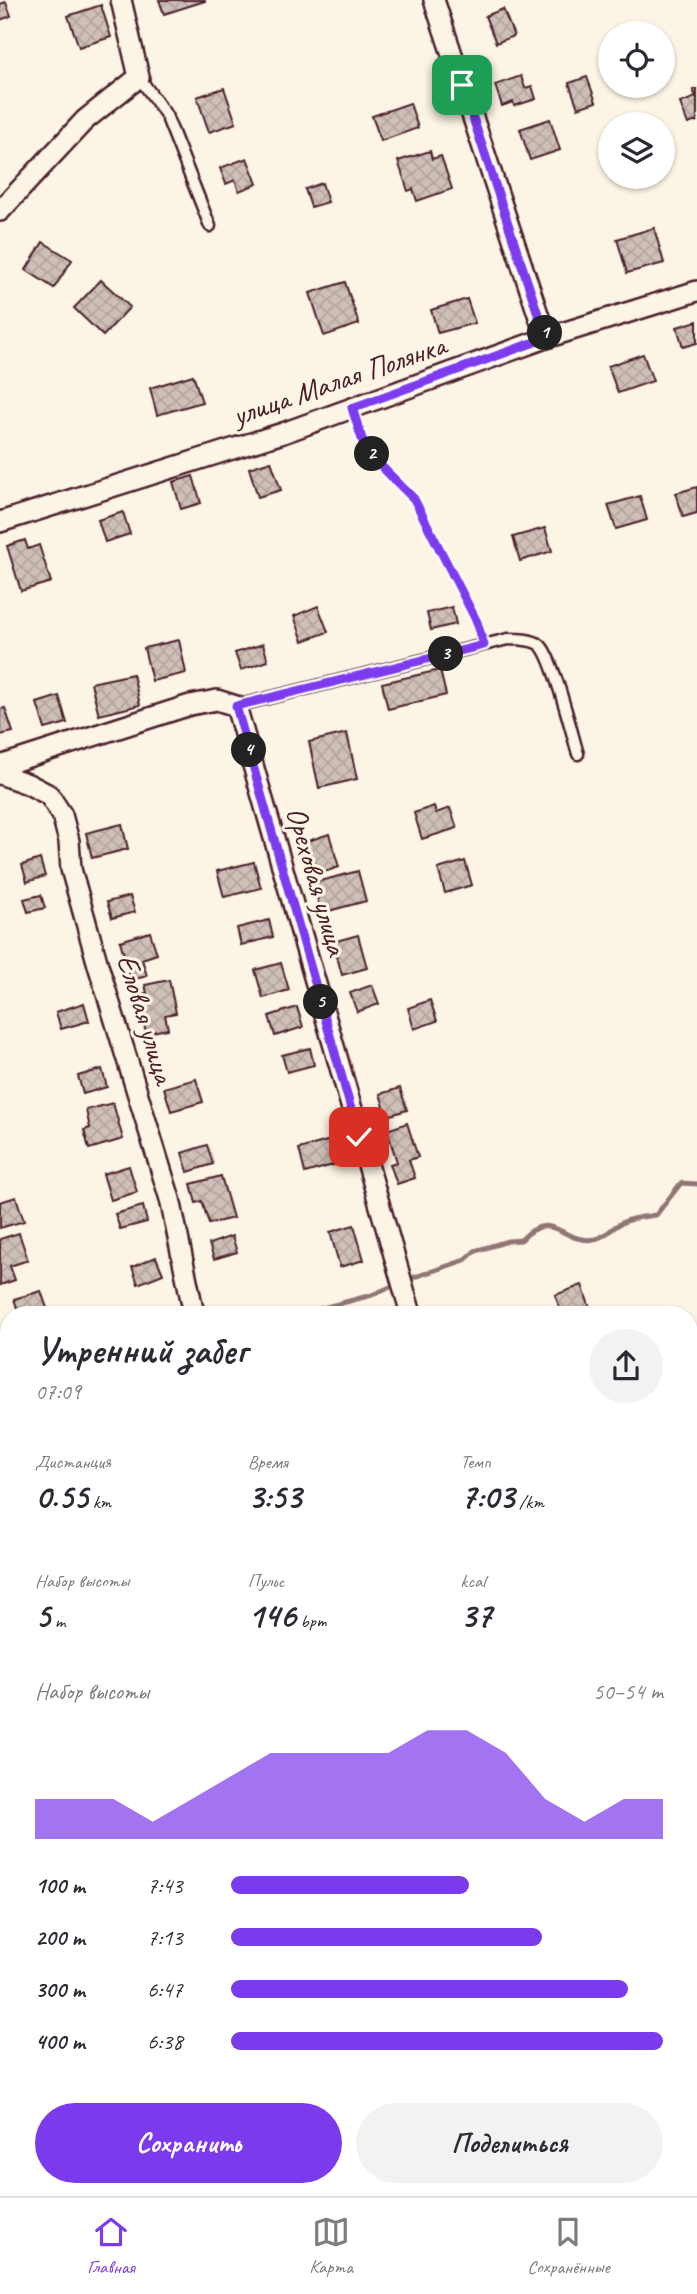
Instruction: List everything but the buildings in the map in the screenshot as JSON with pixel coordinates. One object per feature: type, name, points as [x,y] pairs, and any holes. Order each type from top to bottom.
[{"type":"street","points":[[0,211],[85,120],[139,77],[121,0]]},
{"type":"street","points":[[434,0],[546,338]]},
{"type":"street","name":"улица Малая Полянка","points":[[0,522],[283,433],[546,338],[697,291]]},
{"type":"street","points":[[0,766],[190,705],[217,699],[236,706]]},
{"type":"street","name":"Ореховая улица","points":[[236,706],[409,1305]]},
{"type":"street","name":"Еловая улица","points":[[0,774],[49,795],[62,815],[69,841],[71,870],[170,1199],[192,1306]]},
{"type":"lane","points":[[139,77],[166,115],[209,226]]},
{"type":"lane","points":[[236,706],[508,639],[527,640],[541,646],[550,663],[578,754]]},
{"type":"path","points":[[352,408],[363,442],[382,467],[414,499],[477,622],[484,645]]},
{"type":"waterway","points":[[406,1280],[465,1260],[475,1251],[521,1240],[541,1227],[558,1229],[584,1239],[599,1238],[627,1221],[656,1215],[681,1183],[697,1184]]},
{"type":"waterway","points":[[330,1306],[372,1295],[397,1284]]},
{"type":"route","points":[[359,1137],[236,706],[484,645],[477,622],[414,499],[382,467],[363,442],[352,408],[546,338],[462,85]]}]
